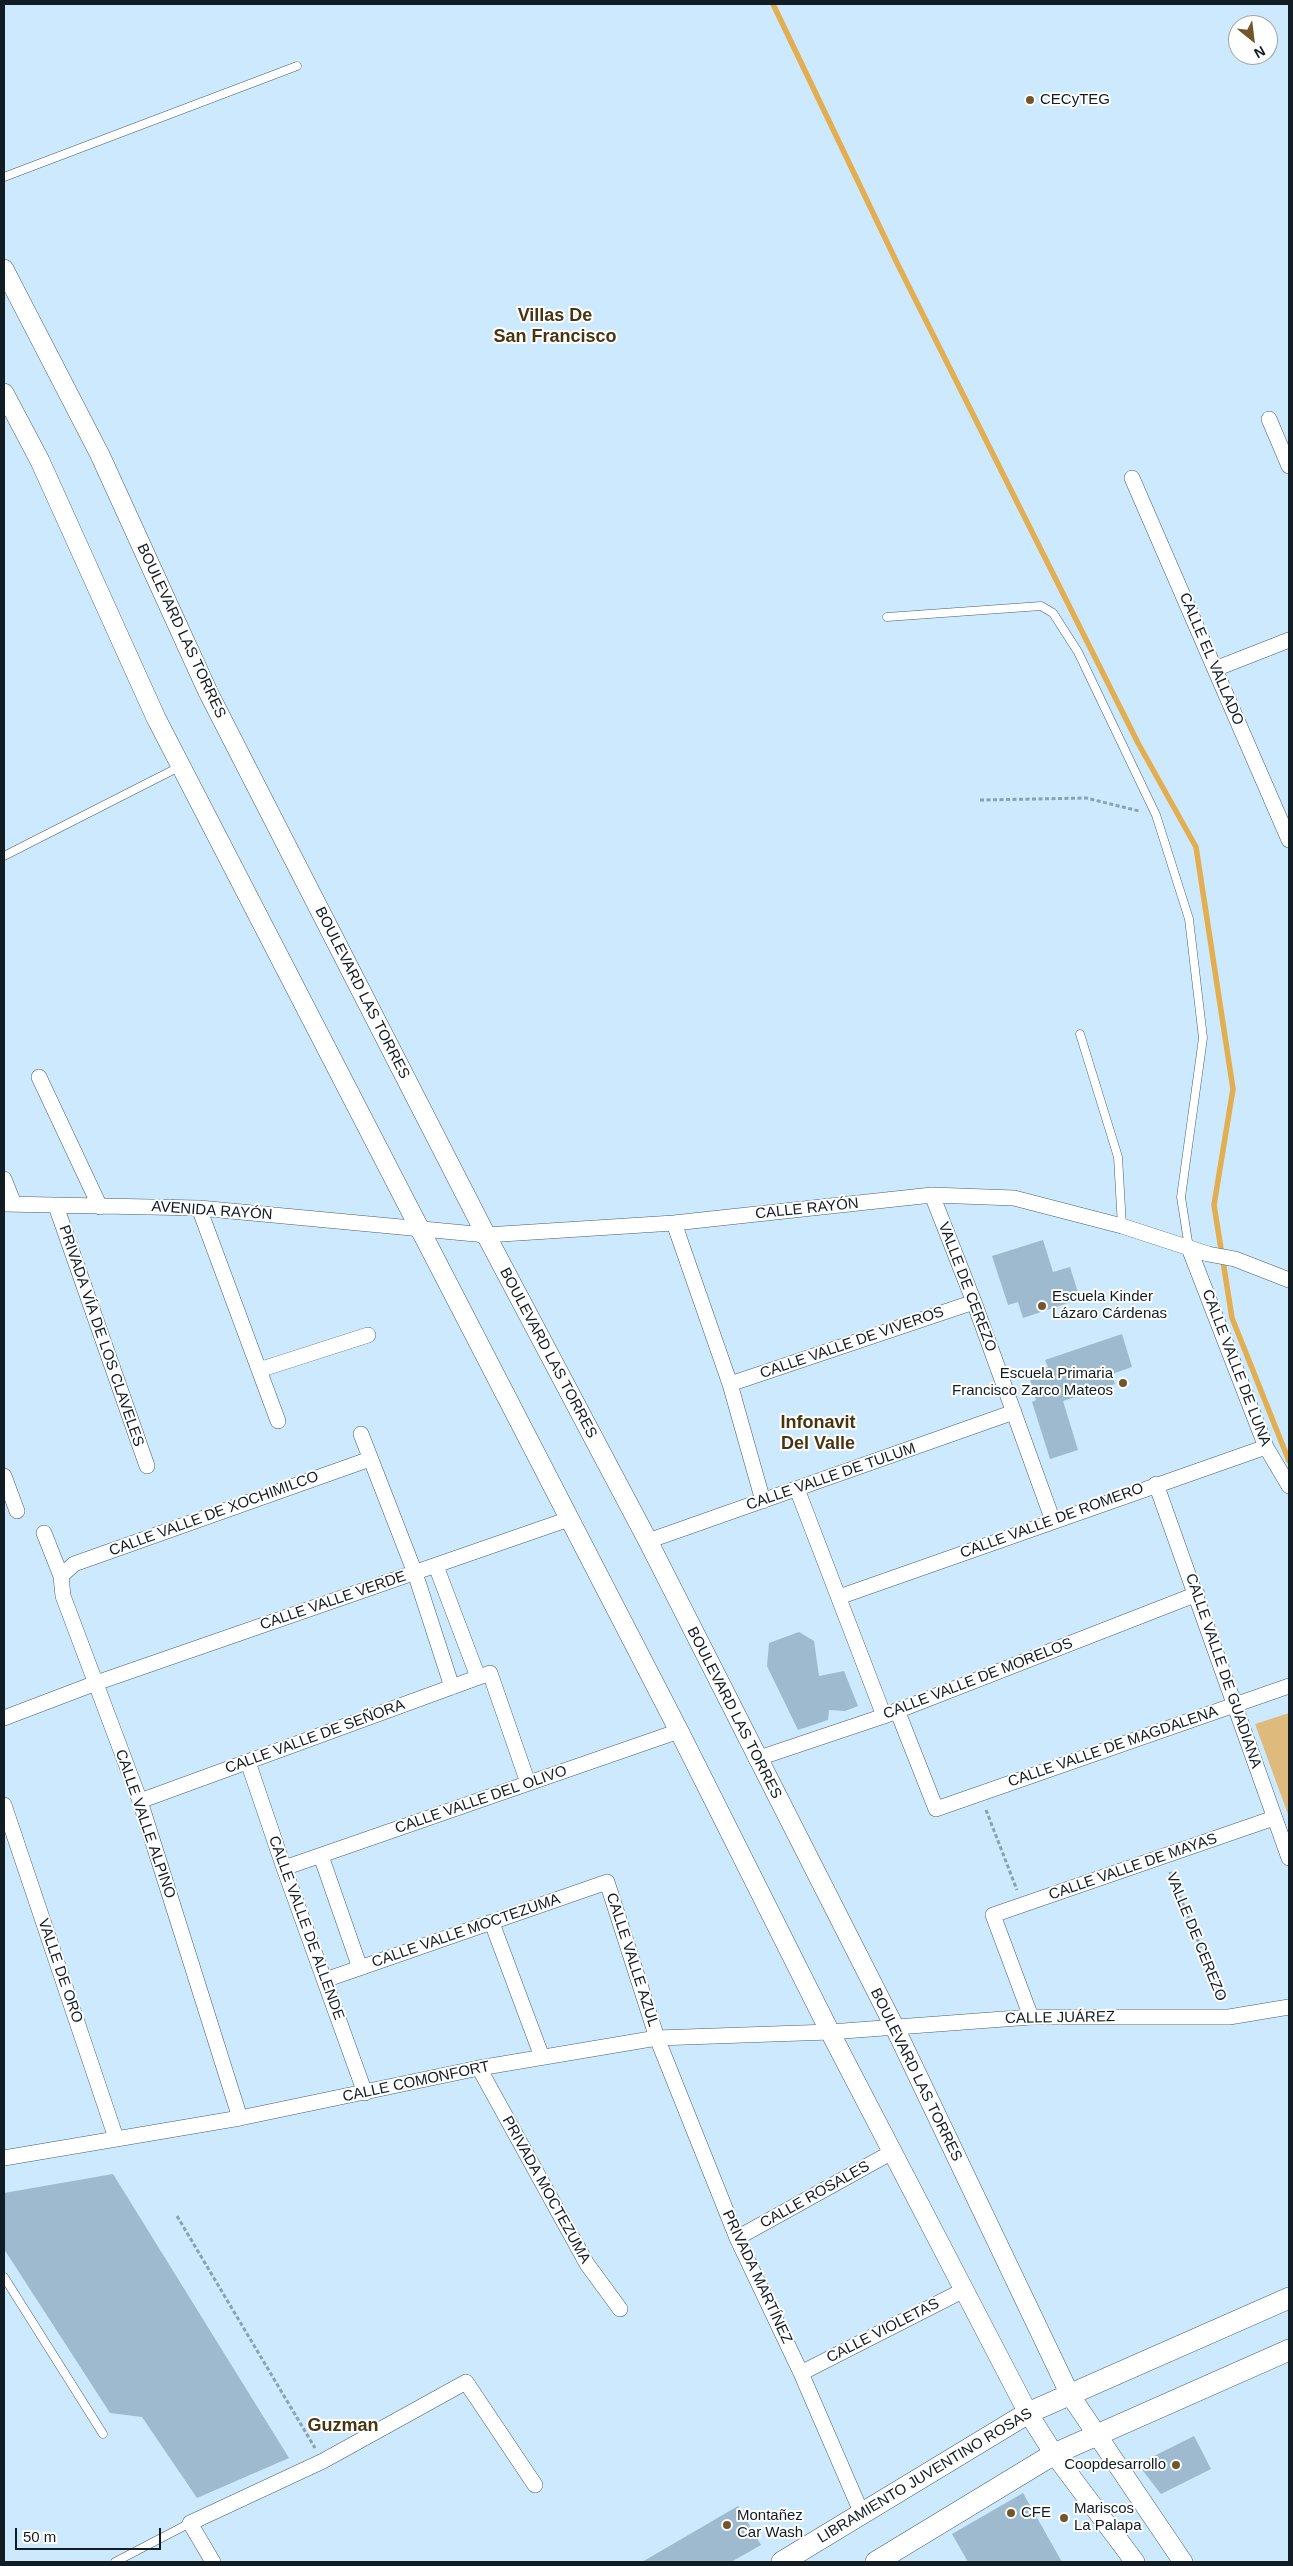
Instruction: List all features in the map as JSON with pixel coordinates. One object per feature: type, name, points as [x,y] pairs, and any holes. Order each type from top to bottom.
[{"type":"main road","name":"LIBRAMIENTO JUVENTINO ROSAS","points":[[782,2562],[1028,2413],[1289,2298]]},
{"type":"main road","points":[[876,2562],[1054,2454],[1289,2350]]},
{"type":"street","name":"BOULEVARD LAS TORRES","points":[[4,269],[100,455],[208,692],[486,1235],[648,1542],[756,1759],[894,2026],[1070,2395],[1183,2562]]},
{"type":"street","points":[[4,393],[40,461],[156,718],[679,1731],[830,2032],[894,2151],[1028,2413],[1054,2454],[1135,2562]]},
{"type":"street","points":[[1269,419],[1289,466]]},
{"type":"street","name":"CALLE EL VALLADO","points":[[1132,478],[1289,840]]},
{"type":"street","points":[[1215,670],[1289,640]]},
{"type":"street","points":[[39,1077],[100,1207]]},
{"type":"street","points":[[4,1179],[9,1204]]},
{"type":"street","name":"CALLE RAYÓN","points":[[420,1230],[486,1235],[674,1223],[932,1195],[1014,1198],[1122,1226],[1208,1254],[1235,1259],[1289,1280]]},
{"type":"street","name":"VALLE DE CEREZO","points":[[932,1195],[974,1302],[1053,1521]]},
{"type":"street","name":"AVENIDA RAYÓN","points":[[9,1204],[199,1208],[420,1230]]},
{"type":"street","name":"PRIVADA VÍA DE LOS CLAVELES","points":[[56,1206],[147,1466]]},
{"type":"street","points":[[199,1208],[278,1421]]},
{"type":"street","points":[[674,1223],[730,1384],[763,1501]]},
{"type":"street","name":"CALLE VALLE DE LUNA","points":[[1189,1248],[1266,1447],[1289,1486]]},
{"type":"street","name":"CALLE VALLE DE VIVEROS","points":[[730,1384],[974,1302]]},
{"type":"street","points":[[259,1370],[368,1335]]},
{"type":"street","name":"CALLE VALLE DE TULUM","points":[[648,1542],[1014,1412]]},
{"type":"street","points":[[361,1434],[415,1573],[452,1687]]},
{"type":"street","name":"CALLE VALLE DE ROMERO","points":[[839,1597],[1156,1484],[1266,1447]]},
{"type":"street","name":"CALLE VALLE DE XOCHIMILCO","points":[[61,1576],[74,1564],[370,1459]]},
{"type":"street","points":[[4,1476],[17,1511]]},
{"type":"street","name":"CALLE VALLE DE GUADIANA","points":[[1156,1484],[1197,1594],[1289,1858]]},
{"type":"street","points":[[797,1489],[839,1597],[890,1713]]},
{"type":"street","name":"CALLE VALLE VERDE","points":[[4,1718],[96,1683],[569,1519]]},
{"type":"street","name":"CALLE VALLE ALPINO","points":[[44,1533],[61,1576],[63,1596],[140,1802],[240,2118]]},
{"type":"street","points":[[436,1566],[484,1675],[528,1783]]},
{"type":"street","name":"CALLE VALLE DE MORELOS","points":[[756,1759],[890,1713],[1197,1594]]},
{"type":"street","name":"CALLE VALLE DE SEÑORA","points":[[140,1802],[484,1675]]},
{"type":"street","name":"CALLE VALLE DE MAGDALENA","points":[[890,1713],[936,1810],[1289,1686]]},
{"type":"street","name":"CALLE VALLE DEL OLIVO","points":[[284,1868],[679,1731]]},
{"type":"street","name":"CALLE VALLE DE ALLENDE","points":[[248,1762],[365,2093]]},
{"type":"street","name":"VALLE DE ORO","points":[[4,1805],[116,2138]]},
{"type":"street","name":"CALLE VALLE DE MAYAS","points":[[1031,2017],[992,1916],[1274,1818]]},
{"type":"street","points":[[321,1856],[360,1968]]},
{"type":"street","name":"CALLE VALLE MOCTEZUMA","points":[[325,1980],[607,1882]]},
{"type":"street","name":"CALLE VALLE AZUL","points":[[607,1882],[657,2038]]},
{"type":"street","points":[[492,1923],[542,2057]]},
{"type":"street","name":"CALLE JUÁREZ","points":[[830,2032],[1031,2017],[1229,2017],[1289,2007]]},
{"type":"street","name":"CALLE COMONFORT","points":[[4,2158],[240,2118],[479,2068],[657,2038],[830,2032]]},
{"type":"street","name":"PRIVADA MARTÍNEZ","points":[[657,2038],[737,2238],[801,2373],[862,2514]]},
{"type":"street","name":"PRIVADA MOCTEZUMA","points":[[479,2068],[586,2264],[620,2309]]},
{"type":"street","name":"CALLE ROSALES","points":[[737,2238],[894,2151]]},
{"type":"street","name":"CALLE VIOLETAS","points":[[801,2373],[964,2290]]},
{"type":"street","points":[[213,2562],[190,2523],[323,2461],[466,2382],[535,2485]]},
{"type":"lane","points":[[4,176],[297,66]]},
{"type":"lane","points":[[887,617],[1042,606],[1053,613],[1078,652],[1156,815],[1189,919],[1203,1038],[1181,1197],[1189,1248]]},
{"type":"lane","points":[[4,856],[181,766]]},
{"type":"lane","points":[[1080,1034],[1118,1157],[1122,1226]]},
{"type":"lane","points":[[4,2277],[103,2434]]},
{"type":"lane","points":[[115,2562],[190,2523]]},
{"type":"path","points":[[980,800],[1086,798],[1156,815]]},
{"type":"path","points":[[980,1794],[1023,1905]]},
{"type":"path","name":"VALLE DE CEREZO","points":[[1164,1856],[1229,2017]]},
{"type":"path","points":[[177,2216],[323,2461]]},
{"type":"shaded area","points":[[1289,1713],[1289,1817],[1255,1724]]},
{"type":"building","points":[[1043,1240],[1053,1272],[1070,1267],[1080,1299],[1023,1318],[1018,1302],[1008,1305],[992,1256]]},
{"type":"building","points":[[1122,1334],[1132,1367],[1112,1374],[1115,1384],[1063,1401],[1078,1450],[1050,1459],[1032,1402],[1036,1400],[1028,1373],[1048,1367],[1045,1360]]},
{"type":"building","points":[[799,1632],[814,1641],[819,1676],[844,1671],[858,1706],[845,1711],[829,1710],[828,1720],[798,1730],[767,1666],[769,1643]]},
{"type":"building","points":[[113,2174],[289,2458],[197,2498],[142,2417],[110,2413],[4,2249],[4,2193]]},
{"type":"building","name":"Coopdesarrollo","points":[[1194,2436],[1211,2469],[1161,2494],[1143,2471],[1144,2461]]},
{"type":"building","name":"CFE","points":[[1023,2493],[1062,2562],[968,2562],[952,2534]]},
{"type":"building","name":"Montañez Car Wash","points":[[738,2506],[761,2545],[731,2562],[642,2562]]},
{"type":"waterway","points":[[773,4],[897,263],[1138,743],[1196,847],[1233,1089],[1214,1205],[1232,1318],[1289,1461]]},
{"type":"place","name":"CECyTEG","points":[[1030,100]]},
{"type":"place","name":"Escuela Kinder Lázaro Cárdenas","points":[[1042,1306]]},
{"type":"place","name":"Escuela Primaria Francisco Zarco Mateos","points":[[1123,1383]]},
{"type":"place","name":"Coopdesarrollo","points":[[1176,2465]]},
{"type":"place","name":"CFE","points":[[1011,2513]]},
{"type":"place","name":"Mariscos La Palapa","points":[[1064,2518]]},
{"type":"place","name":"Montañez Car Wash","points":[[727,2525]]},
{"type":"district","name":"Villas De San Francisco","points":[[555,326]]},
{"type":"district","name":"Infonavit Del Valle","points":[[818,1434]]},
{"type":"district","name":"Guzman","points":[[343,2426]]}]
